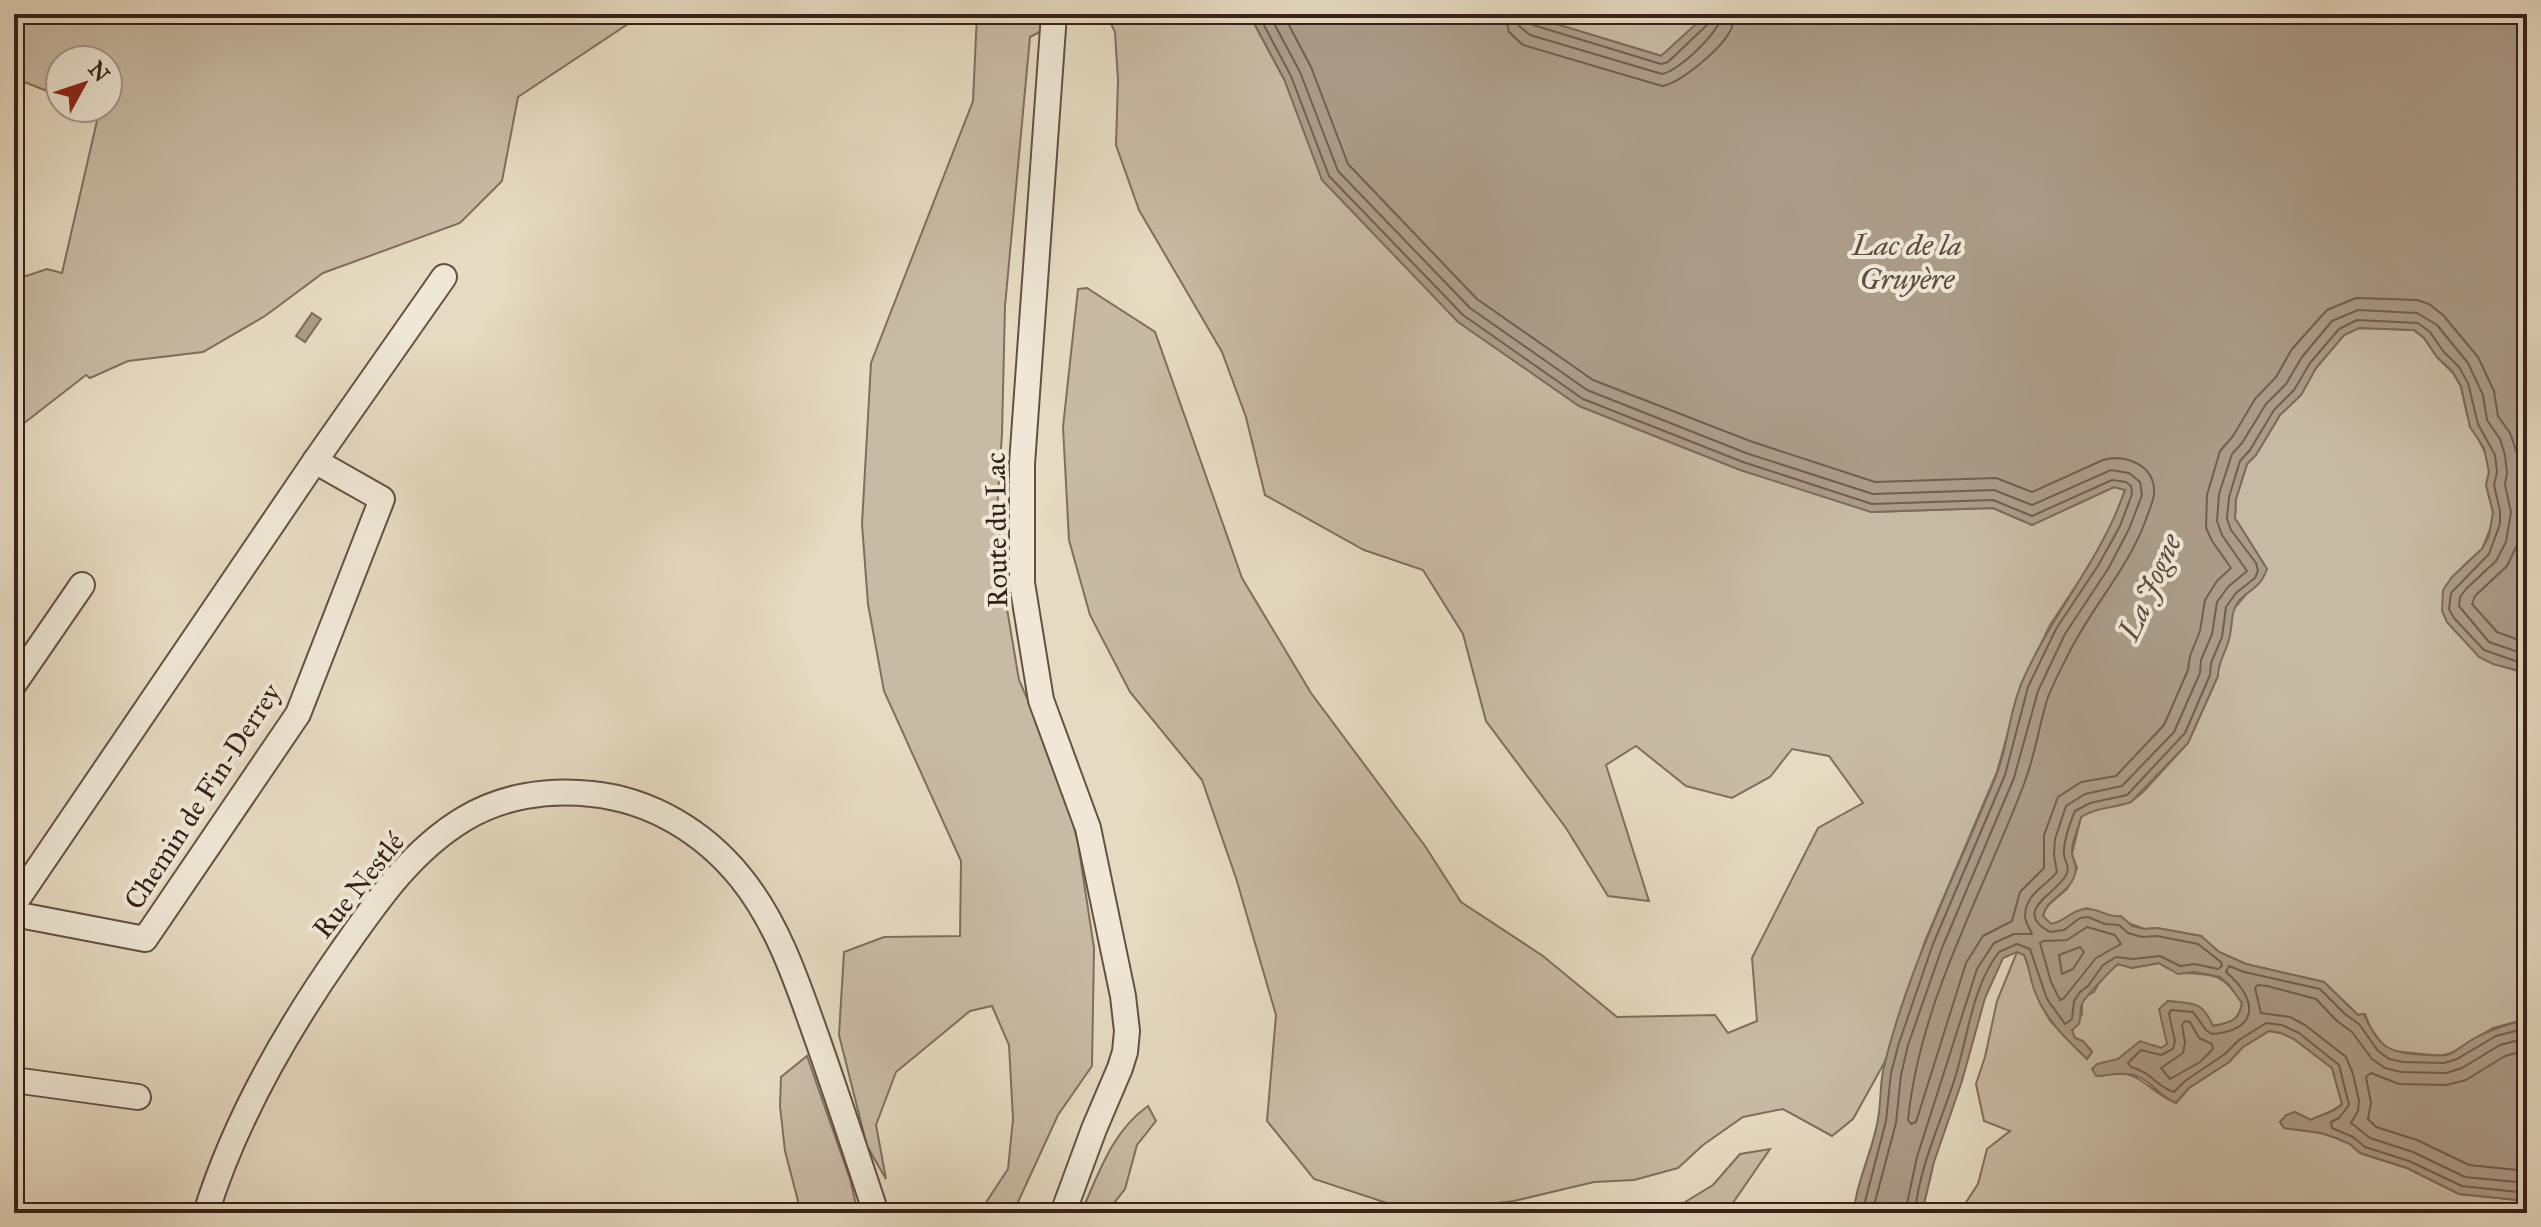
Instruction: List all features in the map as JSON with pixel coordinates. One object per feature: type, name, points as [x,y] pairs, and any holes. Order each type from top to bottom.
[{"type":"street","name":"Route du Lac","points":[[1054,14],[1022,464],[1022,583],[1041,700],[1088,828],[1123,996],[1127,1031],[1120,1068],[1063,1213]]},
{"type":"street","points":[[14,904],[444,277]]},
{"type":"street","name":"Chemin de Fin-Derrey","points":[[14,914],[145,939],[298,714],[382,499],[315,461]]},
{"type":"street","points":[[14,684],[82,585]]},
{"type":"street","name":"Rue Nestlé","points":[[206,1213],[242,1118],[262,1080],[312,993],[381,894],[420,851],[465,819],[506,801],[547,792],[611,796],[648,808],[694,833],[742,879],[763,911],[789,962],[876,1213]]},
{"type":"street","points":[[14,1080],[138,1097]]},
{"type":"shaded area","points":[[14,14],[643,14],[518,97],[502,181],[460,223],[323,273],[265,316],[203,352],[128,361],[90,378],[86,375],[14,431],[14,280],[47,269],[62,273],[96,124],[124,124],[124,44],[44,44],[44,90],[14,78]]},
{"type":"shaded area","points":[[977,14],[1074,14],[1030,37],[1005,306],[997,511],[1005,597],[1019,680],[1061,776],[1078,843],[1094,948],[1092,1066],[1058,1115],[1013,1213],[979,1213],[1008,1169],[1013,1119],[1009,1045],[992,1006],[970,1011],[896,1072],[876,1125],[886,1179],[867,1146],[839,1035],[844,952],[884,937],[960,936],[961,861],[884,691],[868,604],[862,524],[871,363],[973,101]]},
{"type":"shaded area","points":[[1106,14],[1249,14],[1284,79],[1871,512],[1993,508],[2032,525],[2114,487],[2125,490],[2093,560],[2050,625],[2021,685],[1997,772],[1925,941],[1888,1056],[1853,1119],[1832,1136],[1783,1109],[1743,1117],[1703,1145],[1678,1168],[1634,1180],[1594,1182],[1514,1201],[1417,1213],[1314,1179],[1267,1121],[1276,1015],[1236,878],[1202,780],[1130,692],[1090,615],[1069,540],[1063,427],[1078,289],[1087,288],[1155,332],[1242,578],[1311,693],[1425,846],[1461,902],[1543,956],[1617,1017],[1715,1015],[1728,1033],[1757,1021],[1752,958],[1818,828],[1863,803],[1829,756],[1792,749],[1770,777],[1732,798],[1686,786],[1636,746],[1606,765],[1649,901],[1608,896],[1566,828],[1486,721],[1463,634],[1423,570],[1364,550],[1265,495],[1246,417],[1222,352],[1139,210],[1116,145],[1118,80],[1115,32]]},
{"type":"shaded area","points":[[1523,14],[1707,14],[1662,56]]},
{"type":"shaded area","points":[[2359,328],[2414,330],[2453,373],[2461,387],[2467,415],[2487,457],[2489,472],[2486,485],[2493,512],[2492,524],[2482,549],[2463,566],[2447,622],[2482,655],[2503,666],[2527,673],[2527,1019],[2493,1028],[2442,1056],[2392,1051],[2383,1045],[2365,1014],[2358,1015],[2324,982],[2246,964],[2219,952],[2201,936],[2157,928],[2145,929],[2087,908],[2050,924],[2043,916],[2045,908],[2067,889],[2077,868],[2072,854],[2081,817],[2092,810],[2131,802],[2188,743],[2218,676],[2218,666],[2229,639],[2233,610],[2267,569],[2235,518],[2236,499],[2247,464],[2256,455],[2280,415],[2301,395],[2316,368],[2344,335]]},
{"type":"shaded area","points":[[2017,952],[2024,954],[2040,1003],[2051,1022],[2087,1059],[2092,1051],[2083,1041],[2075,1038],[2072,1030],[2082,1014],[2086,996],[2094,992],[2103,976],[2118,964],[2132,968],[2159,963],[2182,973],[2212,976],[2232,988],[2242,1003],[2232,1020],[2212,1026],[2184,1003],[2168,1001],[2165,1032],[2168,1044],[2161,1048],[2152,1045],[2136,1047],[2122,1056],[2104,1075],[2116,1073],[2135,1077],[2176,1103],[2189,1088],[2229,1062],[2243,1047],[2269,1031],[2281,1033],[2294,1039],[2332,1068],[2342,1104],[2311,1120],[2295,1112],[2287,1115],[2280,1122],[2284,1128],[2336,1138],[2360,1153],[2407,1168],[2459,1194],[2527,1201],[2527,1213],[1959,1213],[1978,1184],[1987,1149],[2010,1131],[1984,1121],[1976,1084],[1997,1001]]},
{"type":"shaded area","points":[[807,1056],[850,1179],[858,1213],[793,1213],[798,1201],[785,1151],[780,1106],[781,1077]]},
{"type":"shaded area","points":[[1148,1106],[1156,1121],[1137,1145],[1125,1189],[1106,1213],[1081,1213],[1115,1141],[1135,1116]]},
{"type":"shaded area","points":[[1770,1149],[1726,1213],[1667,1213],[1713,1185],[1740,1154]]},
{"type":"water","name":"Lac de la Gruyère","points":[[1249,14],[1523,14],[1661,56],[1707,14],[2527,14],[2527,673],[2479,657],[2447,622],[2442,611],[2443,590],[2452,577],[2482,549],[2489,536],[2493,512],[2486,485],[2489,472],[2484,448],[2470,427],[2461,386],[2453,372],[2414,330],[2359,328],[2344,335],[2316,368],[2301,395],[2280,415],[2256,455],[2247,464],[2236,499],[2235,518],[2267,569],[2258,585],[2235,606],[2218,676],[2188,743],[2131,802],[2081,817],[2072,848],[2075,874],[2043,916],[2051,924],[2083,909],[2092,909],[2121,916],[2132,926],[2144,929],[2157,928],[2201,936],[2219,952],[2246,964],[2324,982],[2358,1015],[2364,1014],[2381,1042],[2404,1053],[2449,1054],[2486,1032],[2527,1019],[2527,1201],[2459,1194],[2407,1168],[2360,1153],[2336,1138],[2284,1128],[2280,1122],[2286,1115],[2295,1112],[2311,1120],[2342,1104],[2332,1068],[2294,1039],[2281,1033],[2269,1031],[2243,1047],[2229,1062],[2189,1088],[2176,1103],[2137,1076],[2096,1076],[2092,1069],[2097,1064],[2118,1059],[2140,1041],[2161,1048],[2167,1044],[2159,1009],[2168,1001],[2200,1007],[2213,1026],[2236,1018],[2242,1003],[2220,977],[2195,972],[2178,974],[2159,963],[2132,968],[2118,964],[2084,1001],[2079,1024],[2072,1030],[2075,1038],[2083,1041],[2092,1052],[2087,1059],[2045,1011],[2035,992],[2024,955],[2017,952],[2003,958],[1985,998],[1962,1081],[1934,1162],[1922,1213],[1854,1213],[1876,1131],[1883,1071],[1905,995],[1996,776],[2022,682],[2103,540],[2125,490],[2114,487],[2032,525],[1993,508],[1871,512],[1740,470],[1579,406],[1458,322],[1322,180],[1284,79]]},
{"type":"water","points":[[312,313],[321,319],[305,342],[296,336]]},
{"type":"water label","name":"La Jogne","points":[[2150,587]]}]
